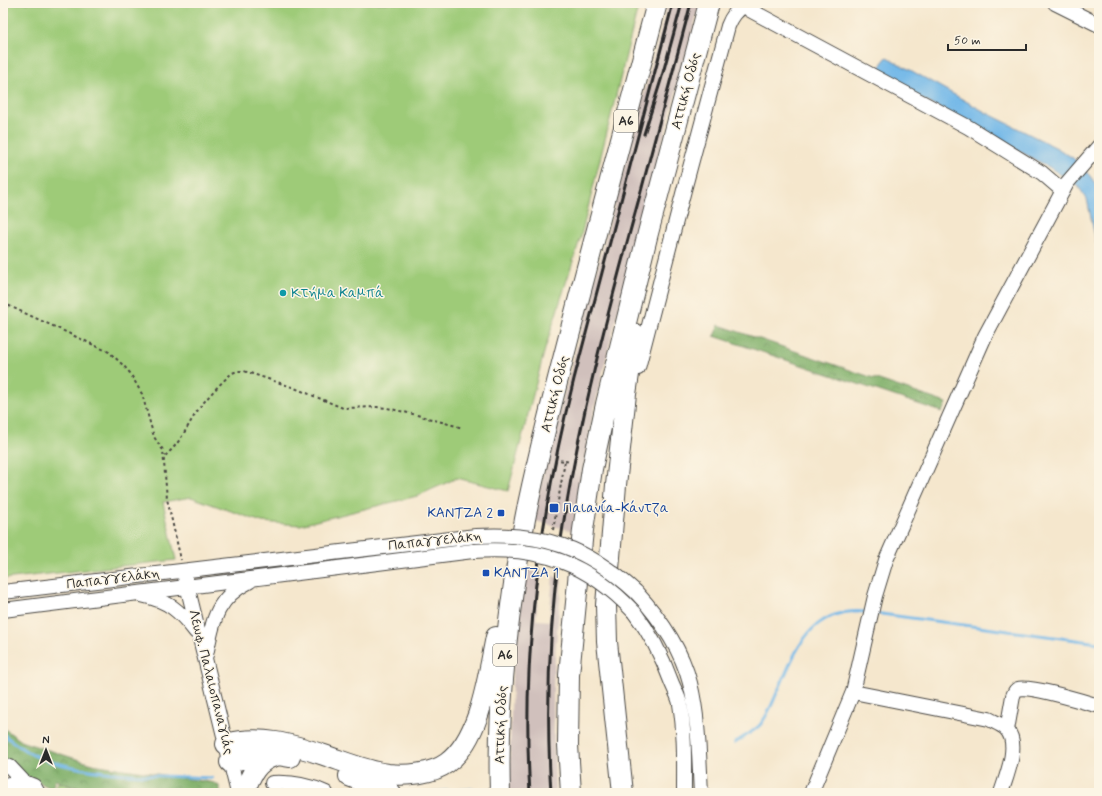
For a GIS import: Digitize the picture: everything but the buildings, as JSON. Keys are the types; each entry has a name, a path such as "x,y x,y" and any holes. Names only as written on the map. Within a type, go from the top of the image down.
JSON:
{"highway":[{"name":"Αττική Οδός","path":"500,793 499,722 513,592 526,517 550,408 657,3"},
{"name":"Αττική Οδός","path":"571,793 568,745 569,675 574,608 592,469 606,404 648,232 709,3"},
{"path":"623,793 607,642 606,605 614,500 626,394 632,354 643,300 648,232"},
{"path":"228,753 236,742 256,740 282,742 360,767 389,774 422,772 435,769 447,763 458,752 470,735 479,712 502,605 526,517"},
{"path":"228,753 280,755 295,758 355,778 391,793"},
{"path":"244,793 252,774 258,765 270,757 280,755"}],"street":[{"path":"1055,3 1099,25"},
{"path":"635,400 641,355 726,32 731,17 745,4 750,10 968,127 1065,187"},
{"path":"811,793 853,692 875,596 886,560 985,336 1065,187 1093,158"},
{"name":"Παπαγγελάκη","path":"3,592 476,536 511,535 551,541 584,554 613,572 636,592 660,620 672,640 683,662 690,683 697,730 701,793"},
{"name":"Παπαγγελάκη","path":"3,610 473,551 513,550 531,553 564,562 605,585 620,597 646,627 665,662 680,703 683,736 684,793"},
{"name":"Λεωφ. Παλαιοπαναγιάς","path":"184,571 238,793"},
{"path":"205,659 211,628 221,604 229,594 240,586 261,577"},
{"path":"133,593 167,603 187,619 199,636"},
{"path":"1007,730 1013,696 1015,691 1019,688 1033,688 1099,706"},
{"path":"853,692 989,719 1007,730 1013,750 1009,769 1001,793"},
{"path":"3,765 10,767 24,782 34,786 38,793"},
{"path":"3,785 24,782"},
{"path":"272,783 287,782 314,787 326,793"}],"path":[{"path":"3,303 109,352 118,359 130,373 142,394 152,431 165,456 164,471 167,499 184,571"},
{"path":"165,456 184,435 196,413 204,403 232,373 238,371 244,371 292,387 342,408 377,406 418,415 462,428"},
{"path":"559,460 570,462"},
{"path":"551,541 565,461"}],"shaded area":[{"path":"668,3 700,3 633,252 603,371 593,415 572,531 532,520"},
{"path":"525,569 540,573 536,620 549,621 553,576 562,579 553,688 555,793 509,793 512,675"}],"green space":[{"name":"Kτήμα Καμπά","path":"3,3 639,3 581,236 545,349 508,491 457,478 417,496 300,525 262,522 191,497 163,502 176,560 3,579"},
{"path":"719,325 946,403 942,412 714,336"},
{"path":"3,728 23,742 92,764 215,783 219,786 221,793 91,793 55,780 52,789 3,764"},
{"path":"58,782 72,787 70,793 54,793"}],"water":[{"path":"887,57 987,113 1057,148 1073,158 1090,176 1099,189 1099,256 1087,199 1078,186 1049,167 877,75 882,63"}],"waterway":[{"path":"735,743 763,722 798,648 807,635 818,624 831,616 847,612 867,612"},
{"path":"874,613 1099,643"},
{"path":"3,734 33,755 75,767 121,774 212,778"},
{"path":"424,793 474,789"}],"railway":[{"path":"530,793 528,688 531,636 543,532 552,481 574,379 673,3"},
{"path":"644,134 661,80 682,3"},
{"path":"551,793 549,732 551,638 556,577 567,502 594,369 691,3"}],"place":[{"name":"Kτήμα Καμπά","path":"283,293"},
{"name":"Παιανία-Κάντζα","path":"554,508"},
{"name":"ΚΑΝΤΖΑ 2","path":"501,513"},
{"name":"ΚΑΝΤΖΑ 1","path":"486,573"}]}
